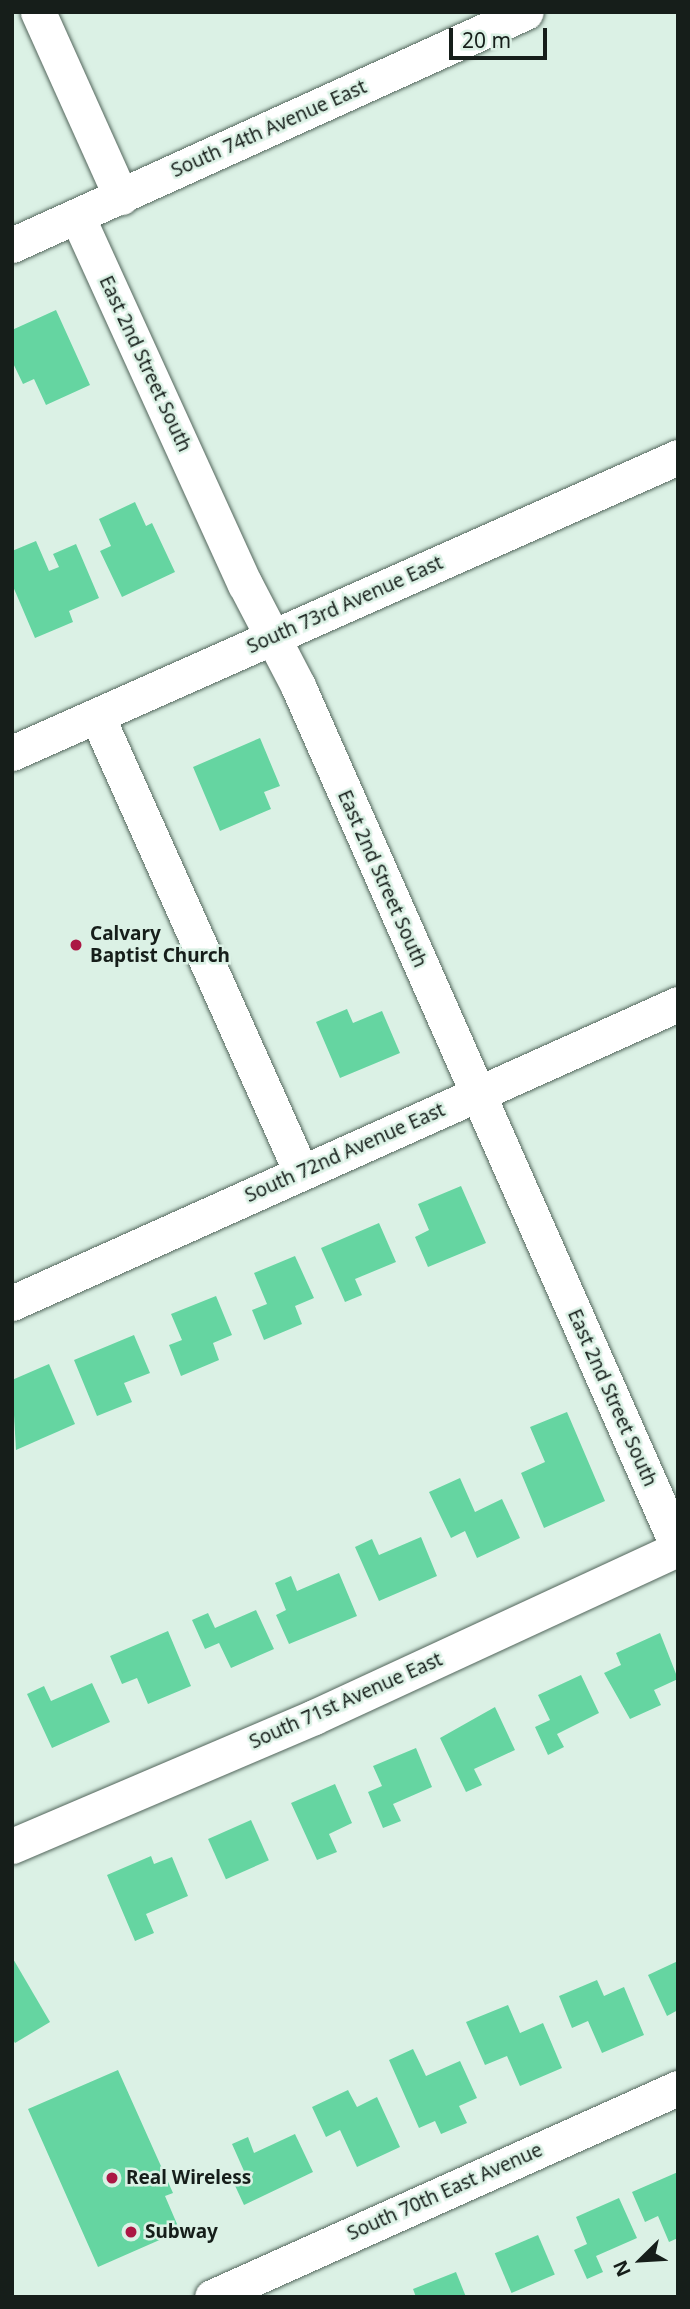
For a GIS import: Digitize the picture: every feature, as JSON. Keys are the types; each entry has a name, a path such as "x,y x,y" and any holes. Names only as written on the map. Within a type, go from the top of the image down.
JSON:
{"street":[{"path":"38,12 121,197"},
{"name":"South 74th Avenue East","path":"12,245 526,12"},
{"name":"East 2nd Street South","path":"78,216 273,637 678,1548"},
{"name":"South 73rd Avenue East","path":"12,753 678,457"},
{"path":"97,716 301,1172"},
{"name":"South 72nd Avenue East","path":"12,1303 678,1004"},
{"name":"South 71st Avenue East","path":"12,1846 314,1717 678,1548"},
{"name":"South 70th East Avenue","path":"212,2297 678,2088"}],"building":[{"path":"56,310 90,385 46,405 34,379 23,384 12,361 12,330"},
{"path":"135,502 146,526 152,523 175,572 122,597 100,551 111,546 99,519"},
{"path":"36,541 49,571 59,567 53,554 76,544 99,598 69,611 73,622 35,638 12,584 12,551"},
{"path":"260,738 280,786 264,792 271,809 220,831 193,767"},
{"path":"347,1009 353,1023 382,1011 400,1053 340,1078 316,1022"},
{"path":"461,1186 486,1243 428,1267 415,1237 429,1230 418,1204"},
{"path":"379,1223 396,1262 355,1279 362,1295 345,1302 321,1248"},
{"path":"295,1256 314,1298 295,1306 302,1324 264,1340 252,1310 267,1304 254,1273"},
{"path":"216,1296 232,1335 213,1343 219,1360 181,1376 169,1345 182,1340 171,1314"},
{"path":"134,1335 150,1373 124,1383 132,1402 97,1416 74,1360"},
{"path":"49,1364 75,1424 16,1450 12,1380"},
{"path":"567,1412 605,1501 544,1528 521,1473 545,1462 530,1427"},
{"path":"460,1478 475,1512 502,1499 520,1538 477,1558 465,1531 451,1538 429,1492"},
{"path":"421,1537 437,1576 379,1601 355,1547 372,1539 379,1555"},
{"path":"339,1573 357,1616 289,1644 276,1615 286,1610 275,1583 291,1576 297,1591"},
{"path":"256,1610 274,1649 231,1668 219,1643 205,1649 192,1620 208,1613 215,1628"},
{"path":"168,1631 191,1686 148,1704 137,1678 122,1684 110,1656"},
{"path":"660,1633 678,1679 654,1690 661,1705 630,1719 604,1673 621,1665 616,1653"},
{"path":"581,1675 599,1713 557,1734 564,1747 548,1755 535,1727 550,1720 538,1695"},
{"path":"92,1683 110,1722 52,1748 27,1694 44,1686 51,1701"},
{"path":"495,1707 515,1750 474,1769 482,1785 466,1792 440,1738"},
{"path":"416,1748 432,1787 393,1804 401,1821 383,1828 368,1792 382,1786 373,1766"},
{"path":"335,1784 352,1823 329,1834 337,1852 317,1860 291,1803"},
{"path":"251,1820 269,1860 226,1879 208,1839"},
{"path":"151,1856 154,1864 172,1857 188,1896 146,1914 154,1933 135,1941 107,1875"},
{"path":"12,1957 50,2022 15,2043 12,2038"},
{"path":"678,1961 678,2010 667,2016 648,1975"},
{"path":"597,1980 604,1996 624,1987 644,2035 602,2053 588,2021 572,2028 559,1996"},
{"path":"508,2005 520,2033 543,2023 562,2068 520,2086 507,2056 485,2065 466,2022"},
{"path":"413,2049 426,2076 460,2061 477,2098 459,2106 467,2123 441,2134 435,2121 419,2128 389,2060"},
{"path":"118,2070 173,2193 165,2196 180,2231 98,2267 28,2109"},
{"path":"348,2090 357,2107 377,2097 400,2147 357,2167 340,2130 326,2137 312,2107"},
{"path":"295,2134 313,2172 244,2205 231,2177 244,2171 232,2144 248,2137 254,2153"},
{"path":"678,2172 678,2238 669,2242 658,2216 645,2222 632,2192"},
{"path":"619,2198 637,2238 596,2256 603,2272 587,2279 574,2250 587,2244 576,2217"},
{"path":"538,2235 555,2275 512,2293 495,2253"},
{"path":"456,2272 466,2297 416,2297 413,2289"}],"place":[{"name":"Calvary Baptist Church","path":"76,945"},
{"name":"Real Wireless","path":"112,2178"},
{"name":"Subway","path":"131,2232"}]}
